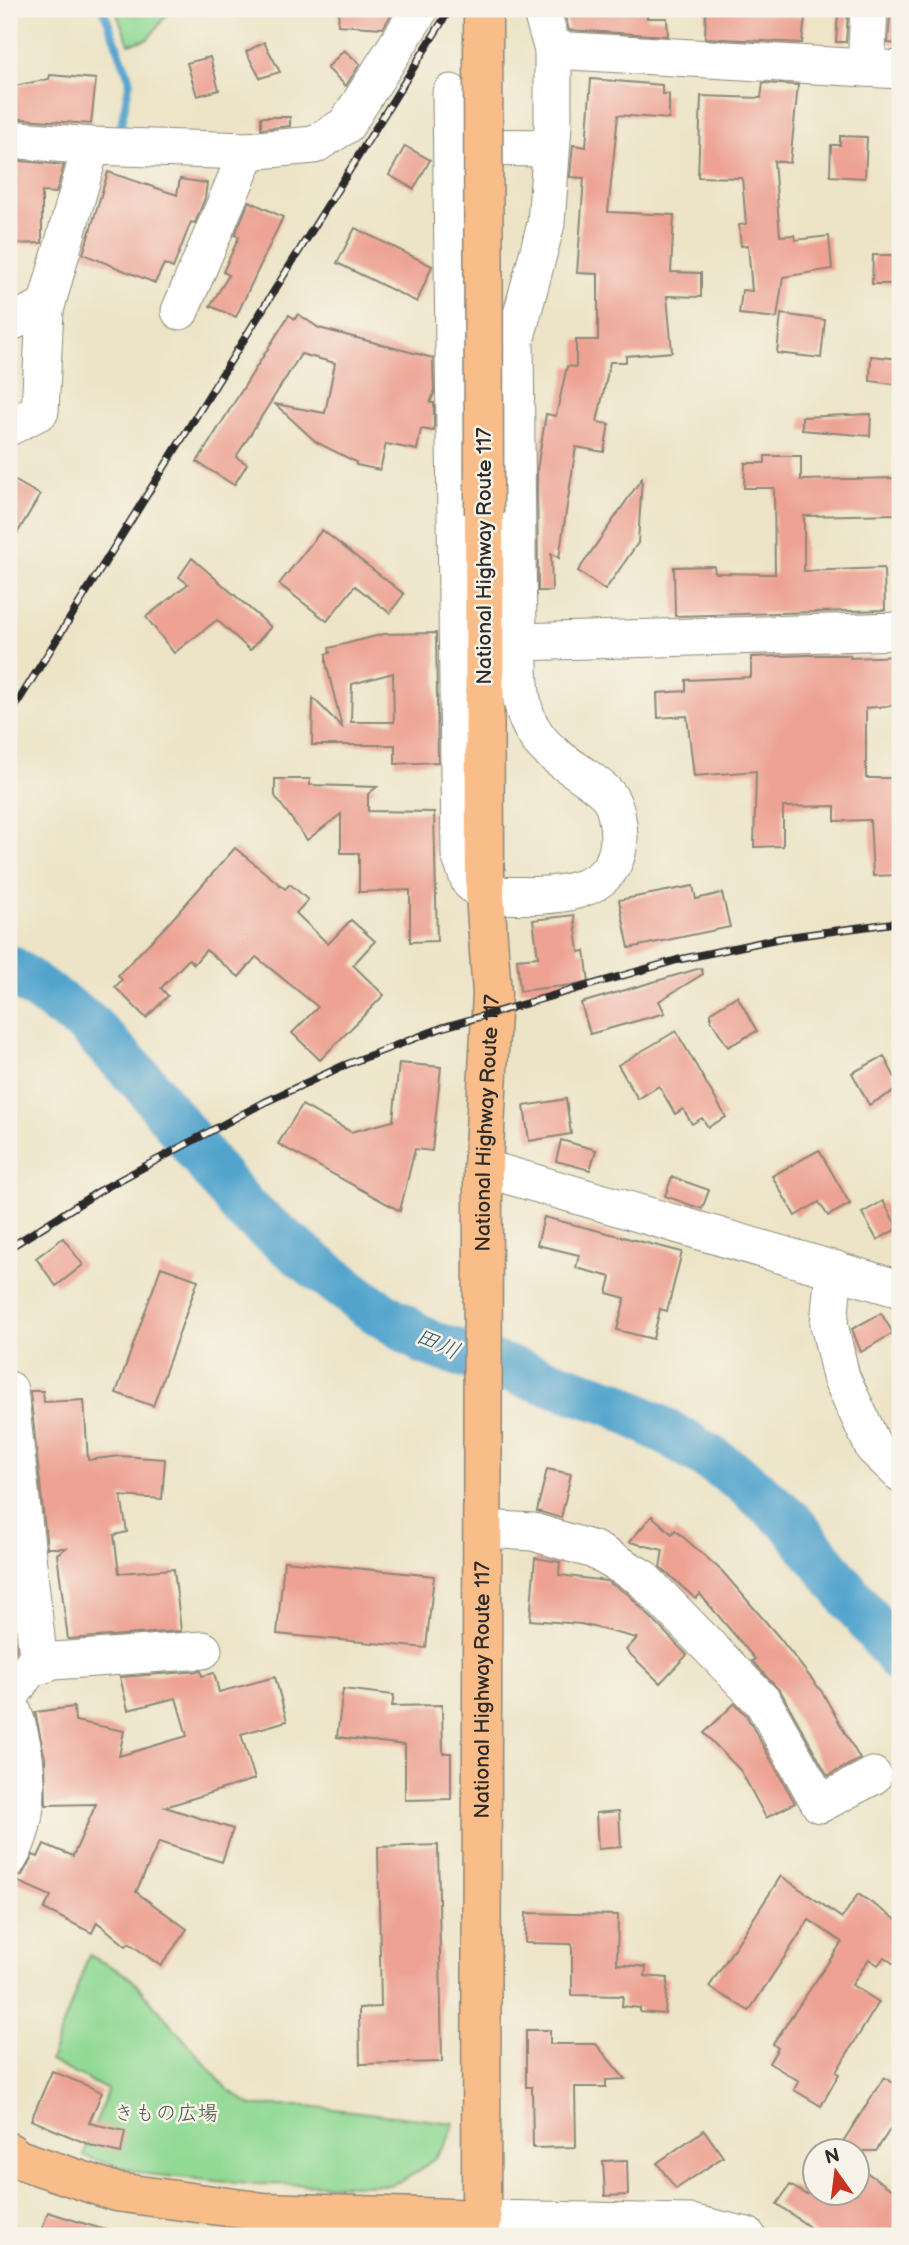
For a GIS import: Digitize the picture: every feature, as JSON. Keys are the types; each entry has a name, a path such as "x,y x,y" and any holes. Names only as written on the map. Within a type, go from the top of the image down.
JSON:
{"main road":[{"name":"National Highway Route 117","path":"481,2227 483,1168 492,994 485,895 483,9"},
{"path":"9,2152 18,2159 116,2192 264,2224 481,2227"}],"street":[{"path":"9,139 91,146 248,151 314,145 346,125 420,9"},
{"path":"451,93 460,855 470,882 485,895 543,895 585,890 604,876 618,851 619,825 608,795 536,735 523,709 518,642 514,341 546,224 551,148 552,50 541,9"},
{"path":"552,50 883,69 869,9"},
{"path":"9,427 40,411 46,306 91,146"},
{"path":"452,147 551,148"},
{"path":"180,311 248,151"},
{"path":"9,324 46,306"},
{"path":"518,642 900,631"},
{"path":"483,1168 900,1289"},
{"path":"834,1269 829,1324 841,1377 874,1448 900,1473"},
{"path":"9,1390 38,1656 9,1700 20,1728 24,1779 23,1826 9,1858"},
{"path":"484,1529 533,1532 594,1550 641,1577 763,1702 820,1804 873,1776"},
{"path":"31,1668 54,1661 203,1650"},
{"path":"481,2227 691,2223 747,2236"}],"green space":[{"path":"115,9 171,9 148,39 129,44"},
{"name":"きもの広場","path":"89,1955 129,1976 227,2089 252,2106 308,2106 454,2123 445,2144 420,2170 389,2185 249,2184 146,2174 83,2156 108,2090 50,2061"}],"building":[{"path":"339,9 395,9 383,28 338,25"},
{"path":"563,9 647,9 647,18 667,18 668,36 569,30"},
{"path":"706,9 746,9 746,12 805,17 802,43 705,38"},
{"path":"838,12 848,13 846,42 836,42"},
{"path":"890,17 900,18 900,44 888,43"},
{"path":"264,42 280,72 260,78 246,52"},
{"path":"344,50 360,64 346,86 327,68"},
{"path":"210,57 219,90 197,96 187,63"},
{"path":"50,75 96,79 91,124 9,118 9,87 49,79"},
{"path":"591,79 662,85 662,94 669,94 669,119 618,115 608,212 674,215 671,272 701,273 701,297 667,296 672,352 626,356 626,362 610,362 597,422 609,424 604,452 576,447 559,558 551,553 552,591 538,591 537,469 546,414 556,416 567,366 576,367 576,340 598,340 598,274 577,273 584,178 570,177 573,145 586,147"},
{"path":"763,83 798,85 790,163 774,161 780,236 794,235 795,240 829,236 832,269 783,277 777,318 739,314 742,290 752,291 748,245 741,246 739,225 746,224 742,178 698,177 701,96 761,98"},
{"path":"261,117 290,117 290,126 261,129"},
{"path":"840,136 867,137 865,178 830,176 831,145 840,145"},
{"path":"405,146 430,160 414,189 389,175"},
{"path":"11,160 64,165 56,193 42,192 42,243 11,244"},
{"path":"108,172 177,195 180,179 207,183 205,198 195,223 191,222 173,268 164,264 155,283 83,254"},
{"path":"249,201 283,217 236,317 210,306 229,275 223,272 239,237 235,235"},
{"path":"355,228 432,266 417,302 337,263"},
{"path":"873,255 900,255 900,284 872,284"},
{"path":"298,314 319,328 433,358 434,393 430,403 434,403 434,431 421,429 417,450 386,444 380,470 356,465 356,462 316,442 275,404 325,413 335,363 301,354 236,457 247,464 234,485 197,462 289,315 295,319"},
{"path":"781,314 825,320 821,358 777,353"},
{"path":"871,356 900,359 900,385 870,381"},
{"path":"871,414 870,436 802,430 802,417"},
{"path":"765,456 801,456 801,480 900,478 900,514 804,516 804,571 884,568 885,610 675,616 674,567 714,566 715,573 775,574 774,488 744,488 745,463 765,463"},
{"path":"9,477 40,495 9,547"},
{"path":"642,478 638,543 605,590 578,571"},
{"path":"322,530 404,594 390,613 355,586 327,621 279,584"},
{"path":"192,558 271,627 250,650 217,620 174,653 146,617 188,584 179,577"},
{"path":"436,633 438,762 395,764 395,745 312,745 313,698 342,727 326,663 329,648 384,634","holes":["393,673 394,722 351,722 352,684"]},
{"path":"850,655 850,658 900,656 900,705 866,708 866,778 900,778 900,875 873,876 870,820 835,821 835,806 783,807 783,846 754,847 756,771 694,776 687,716 658,718 657,693 686,691 686,680 751,677 751,657"},
{"path":"275,779 310,779 310,785 377,787 368,794 368,811 434,812 437,941 410,942 410,890 359,892 359,853 341,853 341,814 307,840 275,796"},
{"path":"235,848 285,889 290,884 308,900 296,913 328,944 351,920 375,941 353,965 384,995 320,1060 292,1033 318,1007 256,957 239,977 206,950 194,964 189,959 161,988 168,996 146,1018 115,987 122,980 118,975 168,924"},
{"path":"693,886 696,899 722,893 730,927 629,948 619,900"},
{"path":"574,915 579,952 585,951 589,983 520,991 517,959 538,957 533,920"},
{"path":"701,968 703,974 659,1001 665,1013 590,1034 581,1003"},
{"path":"737,996 757,1031 728,1047 711,1020 711,1012"},
{"path":"676,1031 726,1117 708,1127 702,1118 692,1124 683,1109 675,1114 659,1086 638,1099 618,1065"},
{"path":"884,1056 900,1088 869,1105 852,1073"},
{"path":"399,1063 441,1067 432,1151 415,1149 400,1211 278,1144 302,1105 351,1132 393,1121"},
{"path":"566,1099 571,1134 529,1141 524,1106"},
{"path":"561,1140 596,1150 590,1170 556,1161"},
{"path":"819,1150 850,1204 828,1216 819,1202 795,1216 772,1176"},
{"path":"672,1177 709,1190 702,1209 665,1196"},
{"path":"883,1201 898,1228 877,1240 862,1213"},
{"path":"544,1217 682,1252 667,1311 660,1309 653,1339 617,1330 625,1298 607,1293 611,1277 576,1268 579,1255 537,1245"},
{"path":"63,1238 83,1265 56,1286 36,1258"},
{"path":"161,1267 198,1280 153,1406 116,1393"},
{"path":"881,1313 893,1333 861,1352 852,1329"},
{"path":"30,1391 43,1391 44,1402 84,1400 88,1460 120,1456 165,1459 162,1499 121,1496 127,1532 114,1535 119,1573 174,1569 181,1631 68,1639 57,1554 66,1548 47,1548"},
{"path":"547,1469 571,1474 561,1518 537,1511"},
{"path":"652,1516 672,1534 675,1530 722,1571 778,1636 822,1692 860,1759 828,1776 781,1692 752,1661 755,1659 700,1594 696,1599 660,1567 663,1550 629,1542"},
{"path":"535,1558 560,1562 559,1575 606,1581 628,1594 687,1655 660,1683 626,1650 637,1638 581,1624 530,1620"},
{"path":"284,1561 434,1576 426,1648 277,1634"},
{"path":"9,1581 16,1650 9,1661"},
{"path":"201,1671 202,1676 214,1673 219,1692 275,1677 287,1721 241,1734 255,1779 165,1807 233,1829 222,1862 159,1842 136,1892 187,1929 161,1966 129,1943 126,1946 97,1922 92,1933 44,1909 51,1896 12,1879 22,1875 33,1855 38,1857 44,1844 73,1856 96,1804 46,1805 45,1758 35,1712 74,1707 75,1721 124,1731 119,1756 187,1736 176,1698 128,1710 120,1677"},
{"path":"343,1689 394,1695 392,1706 442,1705 443,1753 451,1753 451,1799 405,1800 405,1745 337,1737"},
{"path":"735,1703 746,1715 795,1803 766,1818 741,1771 704,1733"},
{"path":"619,1811 621,1847 598,1849 596,1813"},
{"path":"438,1845 442,2062 360,2064 359,2008 381,2007 378,1847"},
{"path":"781,1876 842,1918 858,1894 900,1922 900,1968 884,1957 878,1965 869,1959 852,1985 879,2002 836,2072 839,2074 821,2106 794,2090 799,2081 769,2063 778,2048 773,2044 842,1942 809,1920 749,2011 709,1987"},
{"path":"526,1913 618,1915 617,1964 646,1967 645,1976 668,1978 665,2014 640,2012 640,2008 622,2006 623,1996 572,1995 572,1944 525,1943"},
{"path":"526,2030 550,2030 550,2044 596,2044 625,2079 606,2080 606,2087 575,2087 576,2147 533,2148 532,2087 526,2087"},
{"path":"52,2071 102,2092 89,2123 125,2131 121,2153 95,2147 31,2120"},
{"path":"884,2077 900,2087 900,2114 876,2151 870,2151 870,2136 847,2136"},
{"path":"704,2130 723,2157 676,2189 657,2163"},
{"path":"627,2160 628,2195 605,2196 603,2161"},
{"path":"870,2175 900,2195 900,2236 816,2236 808,2226 777,2204 790,2185 800,2191 800,2206 870,2206"},
{"path":"48,2212 111,2232 110,2236 40,2236"}],"waterway":[{"path":"103,9 130,80 121,125"},
{"name":"田川","path":"9,968 87,1023 145,1084 244,1209 307,1259 366,1304 428,1343 613,1403 686,1443 740,1478 791,1522 900,1660"}],"railway":[{"path":"9,716 450,9"},
{"path":"9,1248 101,1190 265,1102 345,1065 444,1027 677,960 781,938 900,922"}]}
